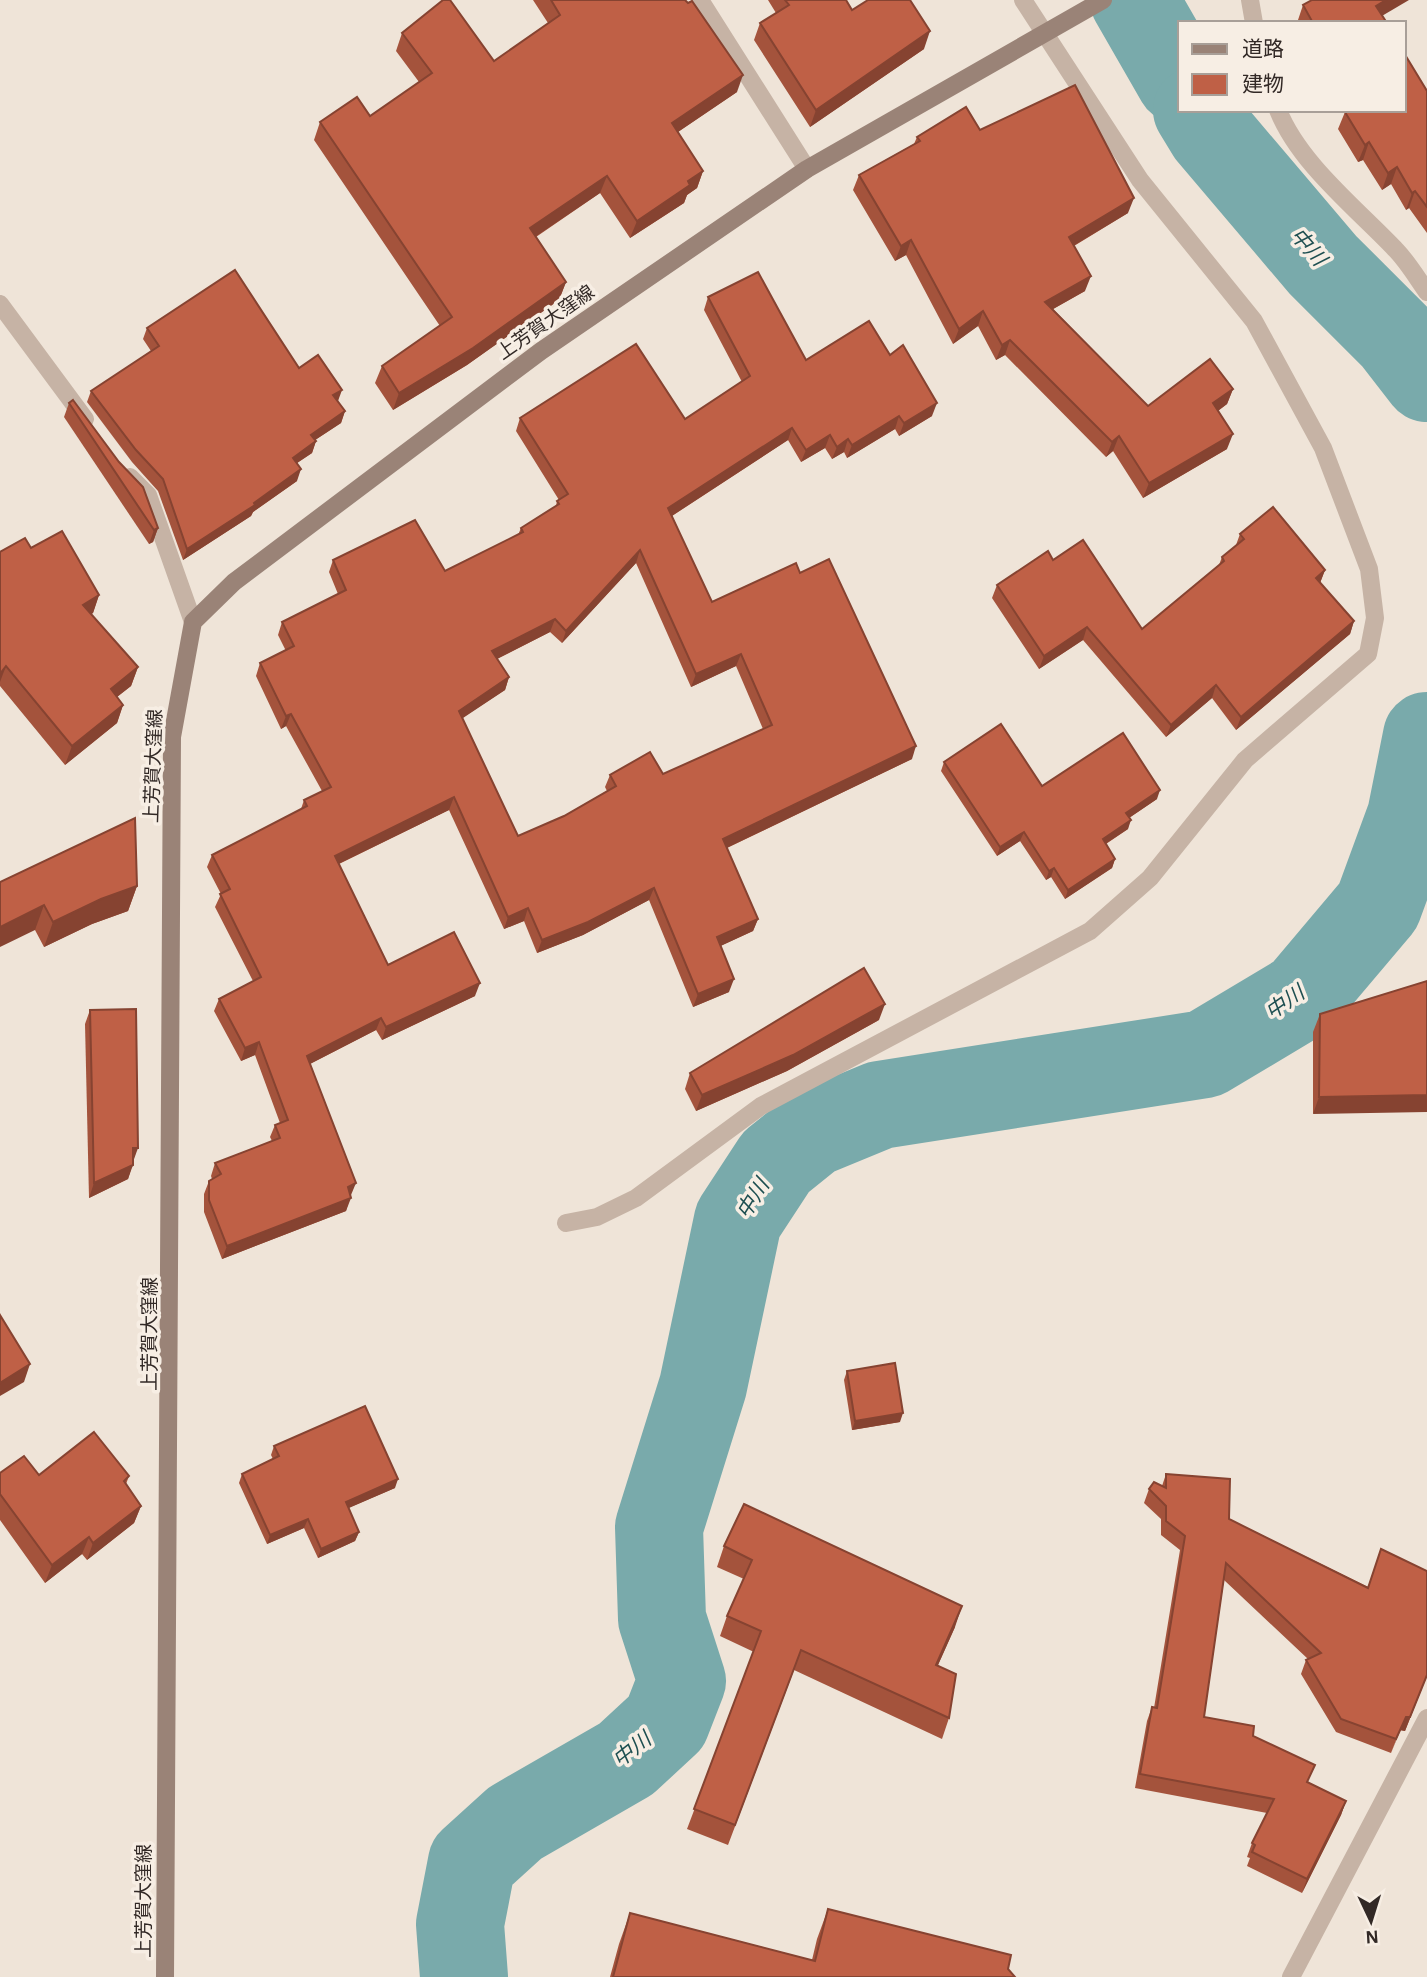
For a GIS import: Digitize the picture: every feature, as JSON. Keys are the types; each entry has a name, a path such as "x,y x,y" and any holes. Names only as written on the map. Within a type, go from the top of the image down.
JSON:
{"main road":[{"name":"上芳賀大窪線","path":"165,1977 172,737 192,622 234,582 541,351 807,169 1103,0"}],"street":[{"path":"700,0 807,169"},
{"path":"566,1223 597,1217 636,1198 761,1106 1090,931 1150,878 1245,760 1368,654 1375,618 1369,569 1323,448 1254,321 1140,180 1023,0"},
{"path":"1250,0 1254,21"},
{"path":"1279,112 1287,133 1356,212 1398,251 1427,292"},
{"path":"0,304 98,436"},
{"path":"114,458 148,495 192,622"},
{"path":"1291,1977 1427,1718"}],"building":[{"path":"443,0 450,0 494,61 560,15 551,0 692,1 743,75 672,123 703,171 688,181 690,185 637,221 607,176 530,228 566,282 473,348 399,393 382,366 452,317 320,122 357,97 370,116 432,73 402,33"},
{"path":"785,0 846,0 852,10 868,0 910,0 930,31 816,110 760,23 789,5"},
{"path":"1312,0 1386,0 1376,6 1386,21 1312,21 1303,5"},
{"path":"1406,56 1427,91 1427,207 1415,191 1412,193 1397,167 1388,173 1369,142 1365,145 1345,112 1406,112"},
{"path":"1075,85 1134,198 1069,237 1091,276 1045,302 1148,406 1210,359 1233,389 1213,403 1233,434 1149,483 1119,436 1112,442 1010,340 1002,345 983,311 959,329 911,240 901,246 859,175 920,141 917,137 966,107 980,130"},
{"path":"235,270 299,368 318,355 342,390 333,395 345,411 311,435 316,441 293,458 301,469 254,503 255,505 187,549 163,479 136,450 91,391 159,346 147,328"},
{"path":"758,272 806,360 869,321 890,355 903,345 937,403 904,423 899,416 852,445 848,439 837,447 830,435 806,450 792,428 668,508 712,602 796,563 800,573 829,559 916,746 723,839 758,919 717,937 734,979 698,994 654,888 588,922 542,940 528,908 508,917 454,797 335,856 388,965 454,932 480,983 386,1027 381,1018 307,1056 356,1183 348,1187 351,1198 227,1246 209,1200 209,1181 221,1174 215,1163 280,1138 275,1125 288,1120 259,1042 245,1048 219,999 261,977 220,894 230,889 212,855 307,806 304,800 331,787 291,714 286,716 260,663 294,646 282,622 346,590 333,560 415,520 445,571 523,532 521,528 559,504 557,501 568,494 520,418 636,344 685,419 750,376 708,297","holes":["640,550 696,674 741,654 772,725 663,774 650,752 610,775 616,786 564,816 518,836 459,711 509,677 492,651 555,619 566,631"]},
{"path":"73,400 119,462 143,487 158,528 154,530 69,403"},
{"path":"1273,507 1325,570 1316,578 1354,621 1241,717 1216,685 1171,725 1087,627 1044,656 997,585 1048,551 1053,560 1083,540 1142,629 1224,561 1222,557 1244,539 1240,534"},
{"path":"62,531 99,595 83,605 138,667 111,689 123,705 72,746 6,666 0,674 0,552 25,538 31,548"},
{"path":"1001,724 1042,786 1123,733 1160,790 1126,813 1131,820 1103,839 1115,859 1068,890 1054,868 1049,871 1024,832 1000,847 944,762"},
{"path":"135,818 137,886 101,899 53,922 44,905 0,927 0,882"},
{"path":"864,968 885,1004 793,1055 702,1095 690,1073"},
{"path":"1427,981 1427,1095 1319,1097 1320,1014"},
{"path":"136,1009 138,1148 133,1148 133,1165 94,1183 90,1010"},
{"path":"0,1315 30,1364 0,1383"},
{"path":"895,1363 903,1413 855,1421 847,1371"},
{"path":"365,1406 398,1479 346,1502 359,1532 321,1549 308,1519 270,1535 242,1474 279,1456 274,1446"},
{"path":"94,1432 129,1476 124,1481 141,1506 93,1543 89,1537 52,1565 0,1494 0,1473 24,1456 39,1475"},
{"path":"1166,1474 1230,1479 1229,1519 1368,1588 1381,1549 1427,1571 1427,1675 1410,1717 1406,1717 1396,1739 1341,1719 1306,1660 1321,1653 1226,1563 1204,1717 1254,1726 1253,1736 1315,1765 1307,1782 1346,1801 1307,1879 1252,1852 1255,1845 1252,1843 1274,1799 1140,1774 1152,1707 1157,1708 1185,1536 1166,1521 1166,1506 1149,1489 1154,1482 1166,1488"},
{"path":"744,1504 962,1606 936,1665 956,1674 949,1718 801,1650 735,1825 694,1809 761,1631 727,1616 752,1560 724,1546"},
{"path":"828,1909 1011,1955 1008,1969 1015,1977 613,1977 630,1913 815,1961"}],"waterway":[{"name":"中川","path":"1134,0 1178,77"},
{"name":"中川","path":"1198,112 1211,133 1323,265 1396,338 1427,378"},
{"name":"中川","path":"464,1977 460,1924 472,1862 515,1823 626,1759 666,1722 682,1681 662,1619 659,1527 703,1386 738,1220 776,1162 812,1133 880,1105 1205,1054 1302,996 1378,906 1411,816 1427,736"}]}
